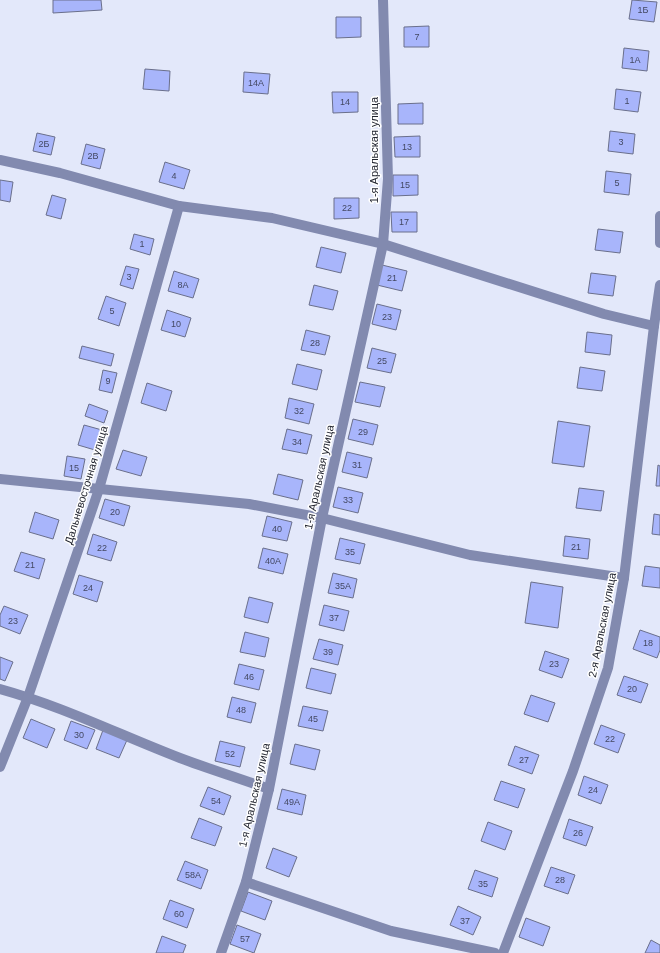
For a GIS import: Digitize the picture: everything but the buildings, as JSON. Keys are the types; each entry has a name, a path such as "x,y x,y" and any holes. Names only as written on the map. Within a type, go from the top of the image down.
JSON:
{"street":[{"name":"1-я Аральская улица","path":"221,953 246,882 269,789 322,518 383,244 388,179 383,0"},
{"path":"0,160 60,172 179,206 272,218 383,244 604,314 654,326"},
{"name":"Дальневосточная улица","path":"0,767 28,697 99,489 179,206"},
{"path":"660,216 660,243"},
{"name":"2-я Аральская улица","path":"503,953 572,771 608,668 624,578 660,285"},
{"path":"0,479 250,504 322,518 470,555 624,578"},
{"path":"0,689 28,697 102,725 180,758 269,789"},
{"path":"246,882 391,931 495,953"}]}
